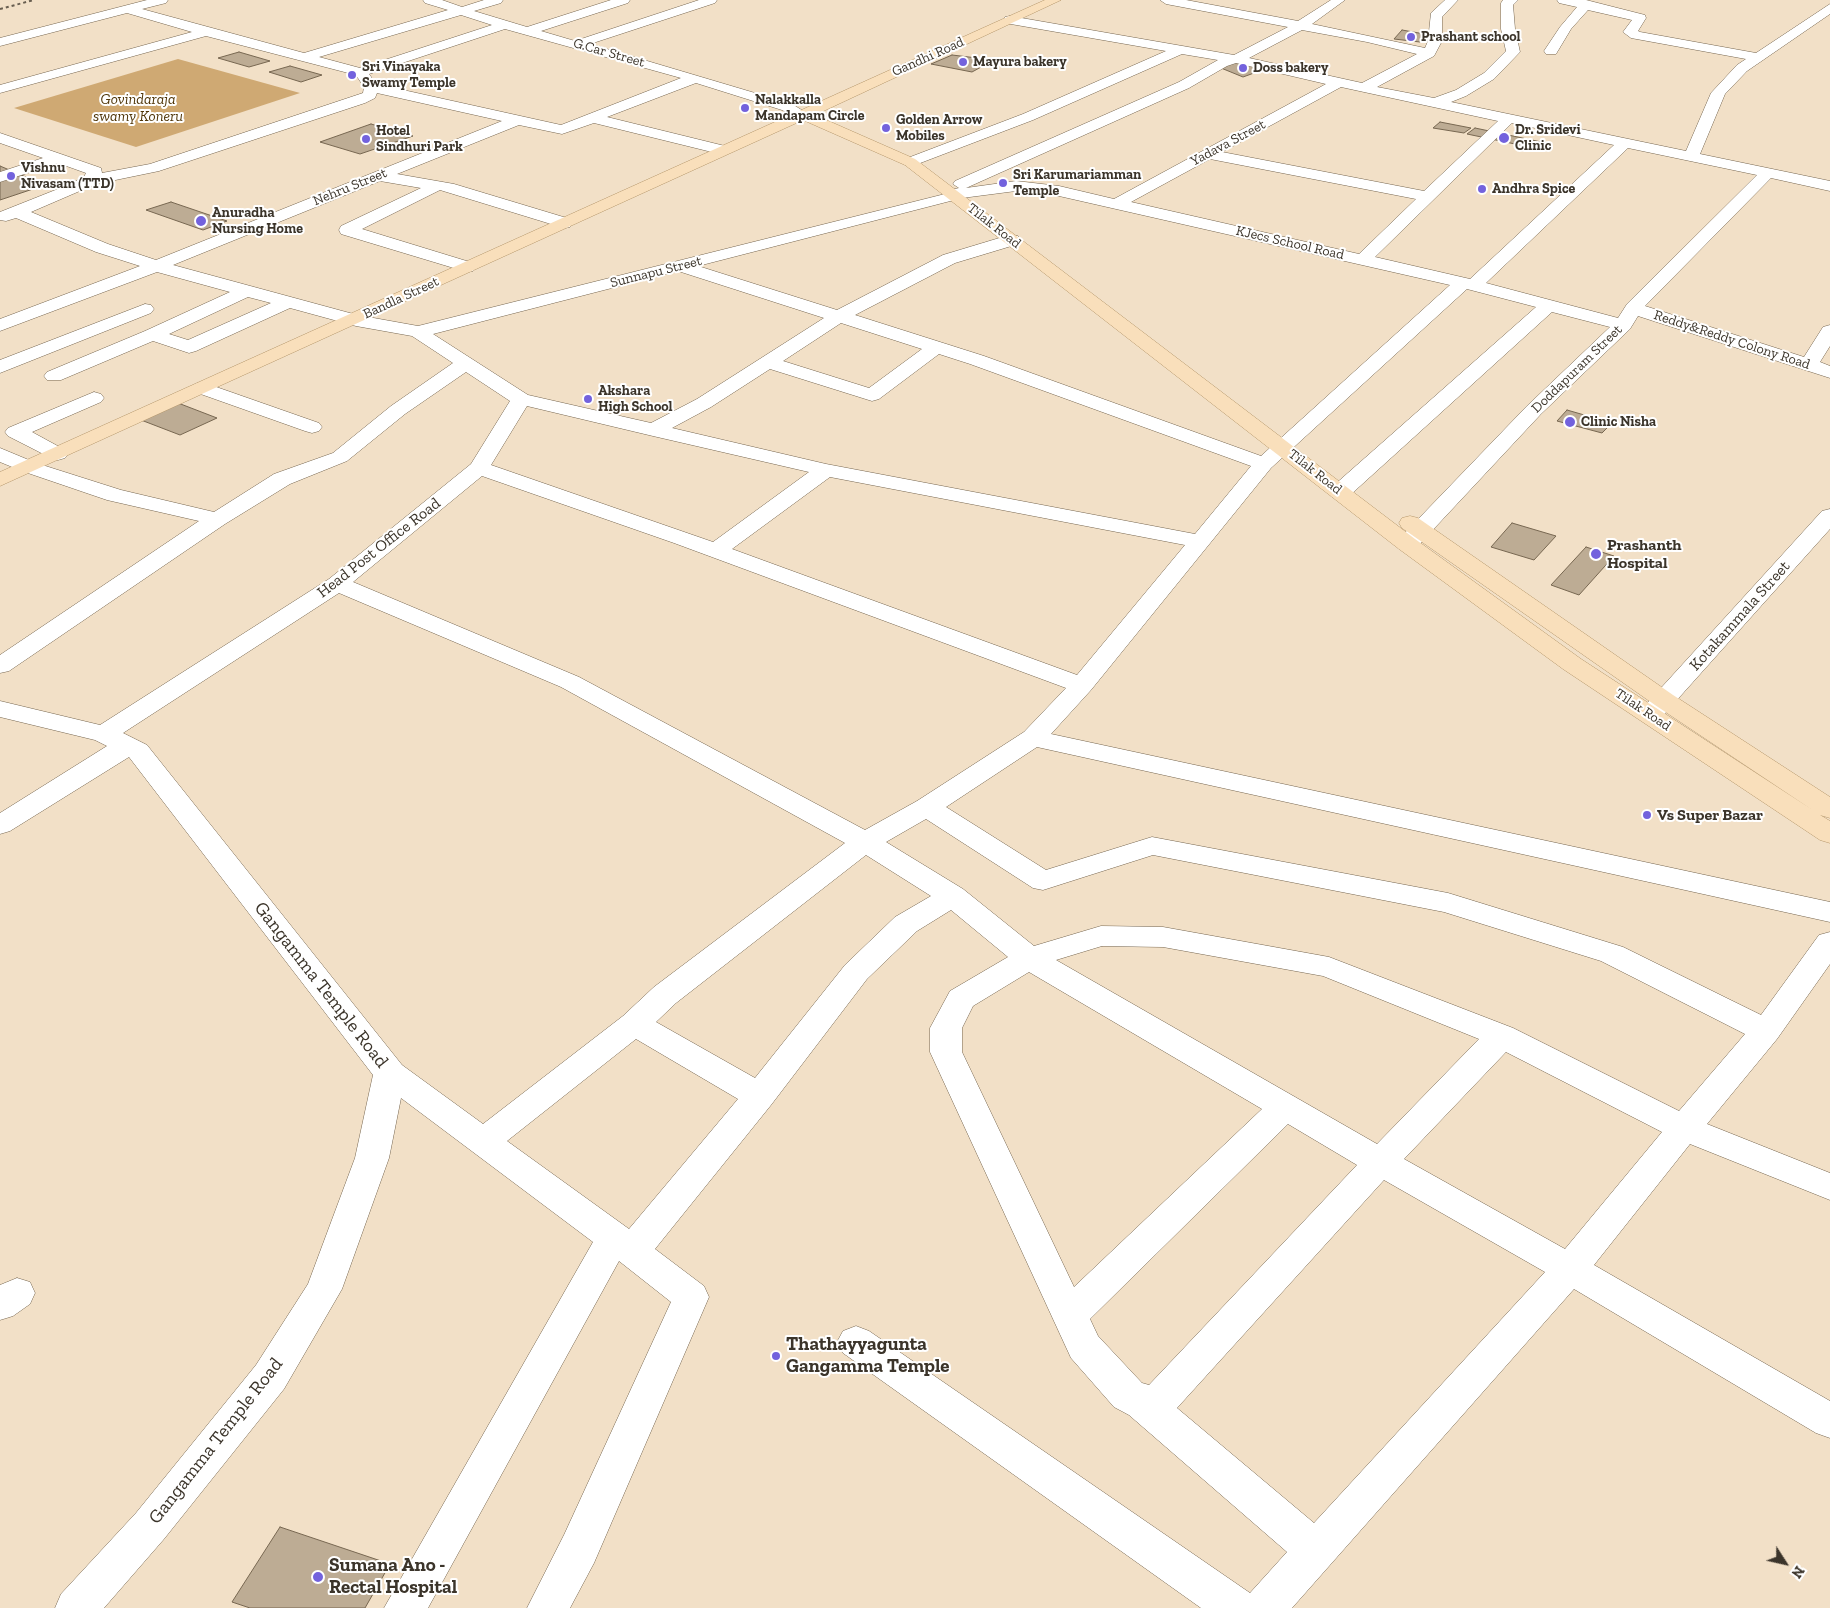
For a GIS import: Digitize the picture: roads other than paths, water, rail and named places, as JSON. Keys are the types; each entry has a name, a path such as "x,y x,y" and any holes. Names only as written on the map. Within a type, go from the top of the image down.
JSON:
{"main road":[{"name":"Gandhi Road","path":"800,110 1055,0"},
{"name":"Bandla Street","path":"0,480 356,320 467,267 724,150 800,110"},
{"name":"Tilak Road","path":"800,110 914,160 959,191 1413,537 1572,664 1657,707 1830,809"},
{"name":"Tilak Road","path":"959,191 1012,240 1287,441"},
{"name":"Tilak Road","path":"1657,707 1830,834"}],"street":[{"path":"0,42 162,0"},
{"name":"G.Car Street","path":"430,0 528,31 800,110"},
{"path":"302,58 497,0"},
{"path":"528,31 624,0"},
{"path":"578,44 711,0"},
{"path":"1166,0 1367,38 1429,53"},
{"path":"959,191 1184,85 1222,63 1236,59 1301,25 1339,0"},
{"path":"1364,88 1429,53 1435,41 1436,16 1452,0"},
{"path":"1434,102 1460,93 1488,76 1513,52 1508,29 1507,3 1512,0"},
{"path":"1563,0 1640,18 1630,32 1636,35 1757,57"},
{"path":"1551,51 1566,27 1586,4"},
{"path":"128,9 302,58 361,72 505,24"},
{"path":"1691,157 1718,93 1742,68 1829,9"},
{"path":"1010,20 1236,59 1364,88 1830,186"},
{"path":"0,89 206,32"},
{"path":"914,160 1028,117 1181,49"},
{"path":"8,215 91,180 153,168 360,100 370,95 371,87 361,72"},
{"path":"371,87 562,130 695,78"},
{"name":"Yadava Street","path":"1116,204 1340,82"},
{"path":"592,118 724,150"},
{"path":"1363,260 1509,118"},
{"name":"Nehru Street","path":"0,325 156,266 517,120"},
{"path":"0,138 95,171 91,180"},
{"path":"483,1142 634,1024 665,995 865,842 927,807 1033,738 1082,684 1198,541 1264,464 1287,441 1469,284 1625,143"},
{"path":"1208,154 1428,197"},
{"path":"0,177 58,158"},
{"name":"Doddapuram Street","path":"1413,537 1534,410 1623,324 1633,308 1768,173"},
{"path":"377,176 436,186 564,223"},
{"path":"436,186 389,211 346,230 467,267"},
{"name":"KJecs School Road","path":"959,191 1016,186 1059,191 1469,284 1623,324"},
{"name":"Sunnapu Street","path":"8,215 156,266 356,320 418,332 679,266 959,191"},
{"path":"653,430 704,403 840,316 949,259 1012,240"},
{"path":"679,266 936,347 1264,464"},
{"path":"54,376 152,335 247,291"},
{"path":"152,335 190,347 288,302"},
{"path":"1346,486 1548,306"},
{"name":"Reddy&Reddy Colony Road","path":"1633,308 1830,372"},
{"path":"0,367 145,309"},
{"path":"1809,365 1830,331"},
{"path":"418,332 522,399 826,470 1198,541"},
{"path":"767,362 872,396 936,347"},
{"path":"0,666 217,519 282,479 340,457 398,410 466,363"},
{"path":"202,388 312,427"},
{"path":"58,454 15,432 94,398"},
{"name":"Head Post Office Road","path":"0,825 115,739 338,584 479,468 522,399"},
{"path":"0,454 29,467 115,495 217,519"},
{"path":"479,468 716,550 1082,684"},
{"path":"716,550 826,470"},
{"name":"Kotakammala Street","path":"1657,707 1830,516"},
{"path":"338,584 570,682 865,842 953,896 1029,958 1830,1421"},
{"name":"Gangamma Temple Road","path":"0,708 115,739 138,751 390,1073 372,1158 324,1289 270,1377 150,1526 76,1608"},
{"path":"1033,738 1830,912"},
{"path":"927,807 1044,880 1152,846 1448,903 1612,954 1766,1031"},
{"path":"405,1608 623,1245 759,1096 856,972 906,924 953,896"},
{"path":"1316,1552 1143,1403 1128,1395 1084,1347 946,1052 946,1028 961,999 1029,958 1101,936 1163,937 1328,967 1502,1036 1684,1128 1830,1187"},
{"path":"1264,1608 1570,1269 1684,1128 1766,1031 1830,942"},
{"path":"634,1024 759,1096"},
{"path":"1143,1403 1160,1400 1380,1162 1502,1036"},
{"path":"390,1073 691,1297 578,1549 548,1608"},
{"path":"1070,1315 1286,1106"},
{"path":"856,1342 1236,1608"}],"water":[{"name":"Govindaraja swamy Koneru","path":"178,59 300,93 136,147 14,108"}],"railway":[{"path":"0,9 34,0"}],"place":[{"name":"Prashant school","path":"1411,37"},
{"name":"Mayura bakery","path":"963,62"},
{"name":"Doss bakery","path":"1243,68"},
{"name":"Sri Vinayaka Swamy Temple","path":"352,75"},
{"name":"Nalakkalla Mandapam Circle","path":"745,108"},
{"name":"Golden Arrow Mobiles","path":"886,128"},
{"name":"Dr. Sridevi Clinic","path":"1504,138"},
{"name":"Hotel Sindhuri Park","path":"366,139"},
{"name":"Vishnu Nivasam (TTD)","path":"11,176"},
{"name":"Sri Karumariamman Temple","path":"1003,183"},
{"name":"Andhra Spice","path":"1482,189"},
{"name":"Anuradha Nursing Home","path":"201,221"},
{"name":"Akshara High School","path":"588,399"},
{"name":"Clinic Nisha","path":"1570,422"},
{"name":"Prashanth Hospital","path":"1596,554"},
{"name":"Vs Super Bazar","path":"1647,815"},
{"name":"Thathayyagunta Gangamma Temple","path":"776,1356"},
{"name":"Sumana Ano - Rectal Hospital","path":"318,1577"}]}
